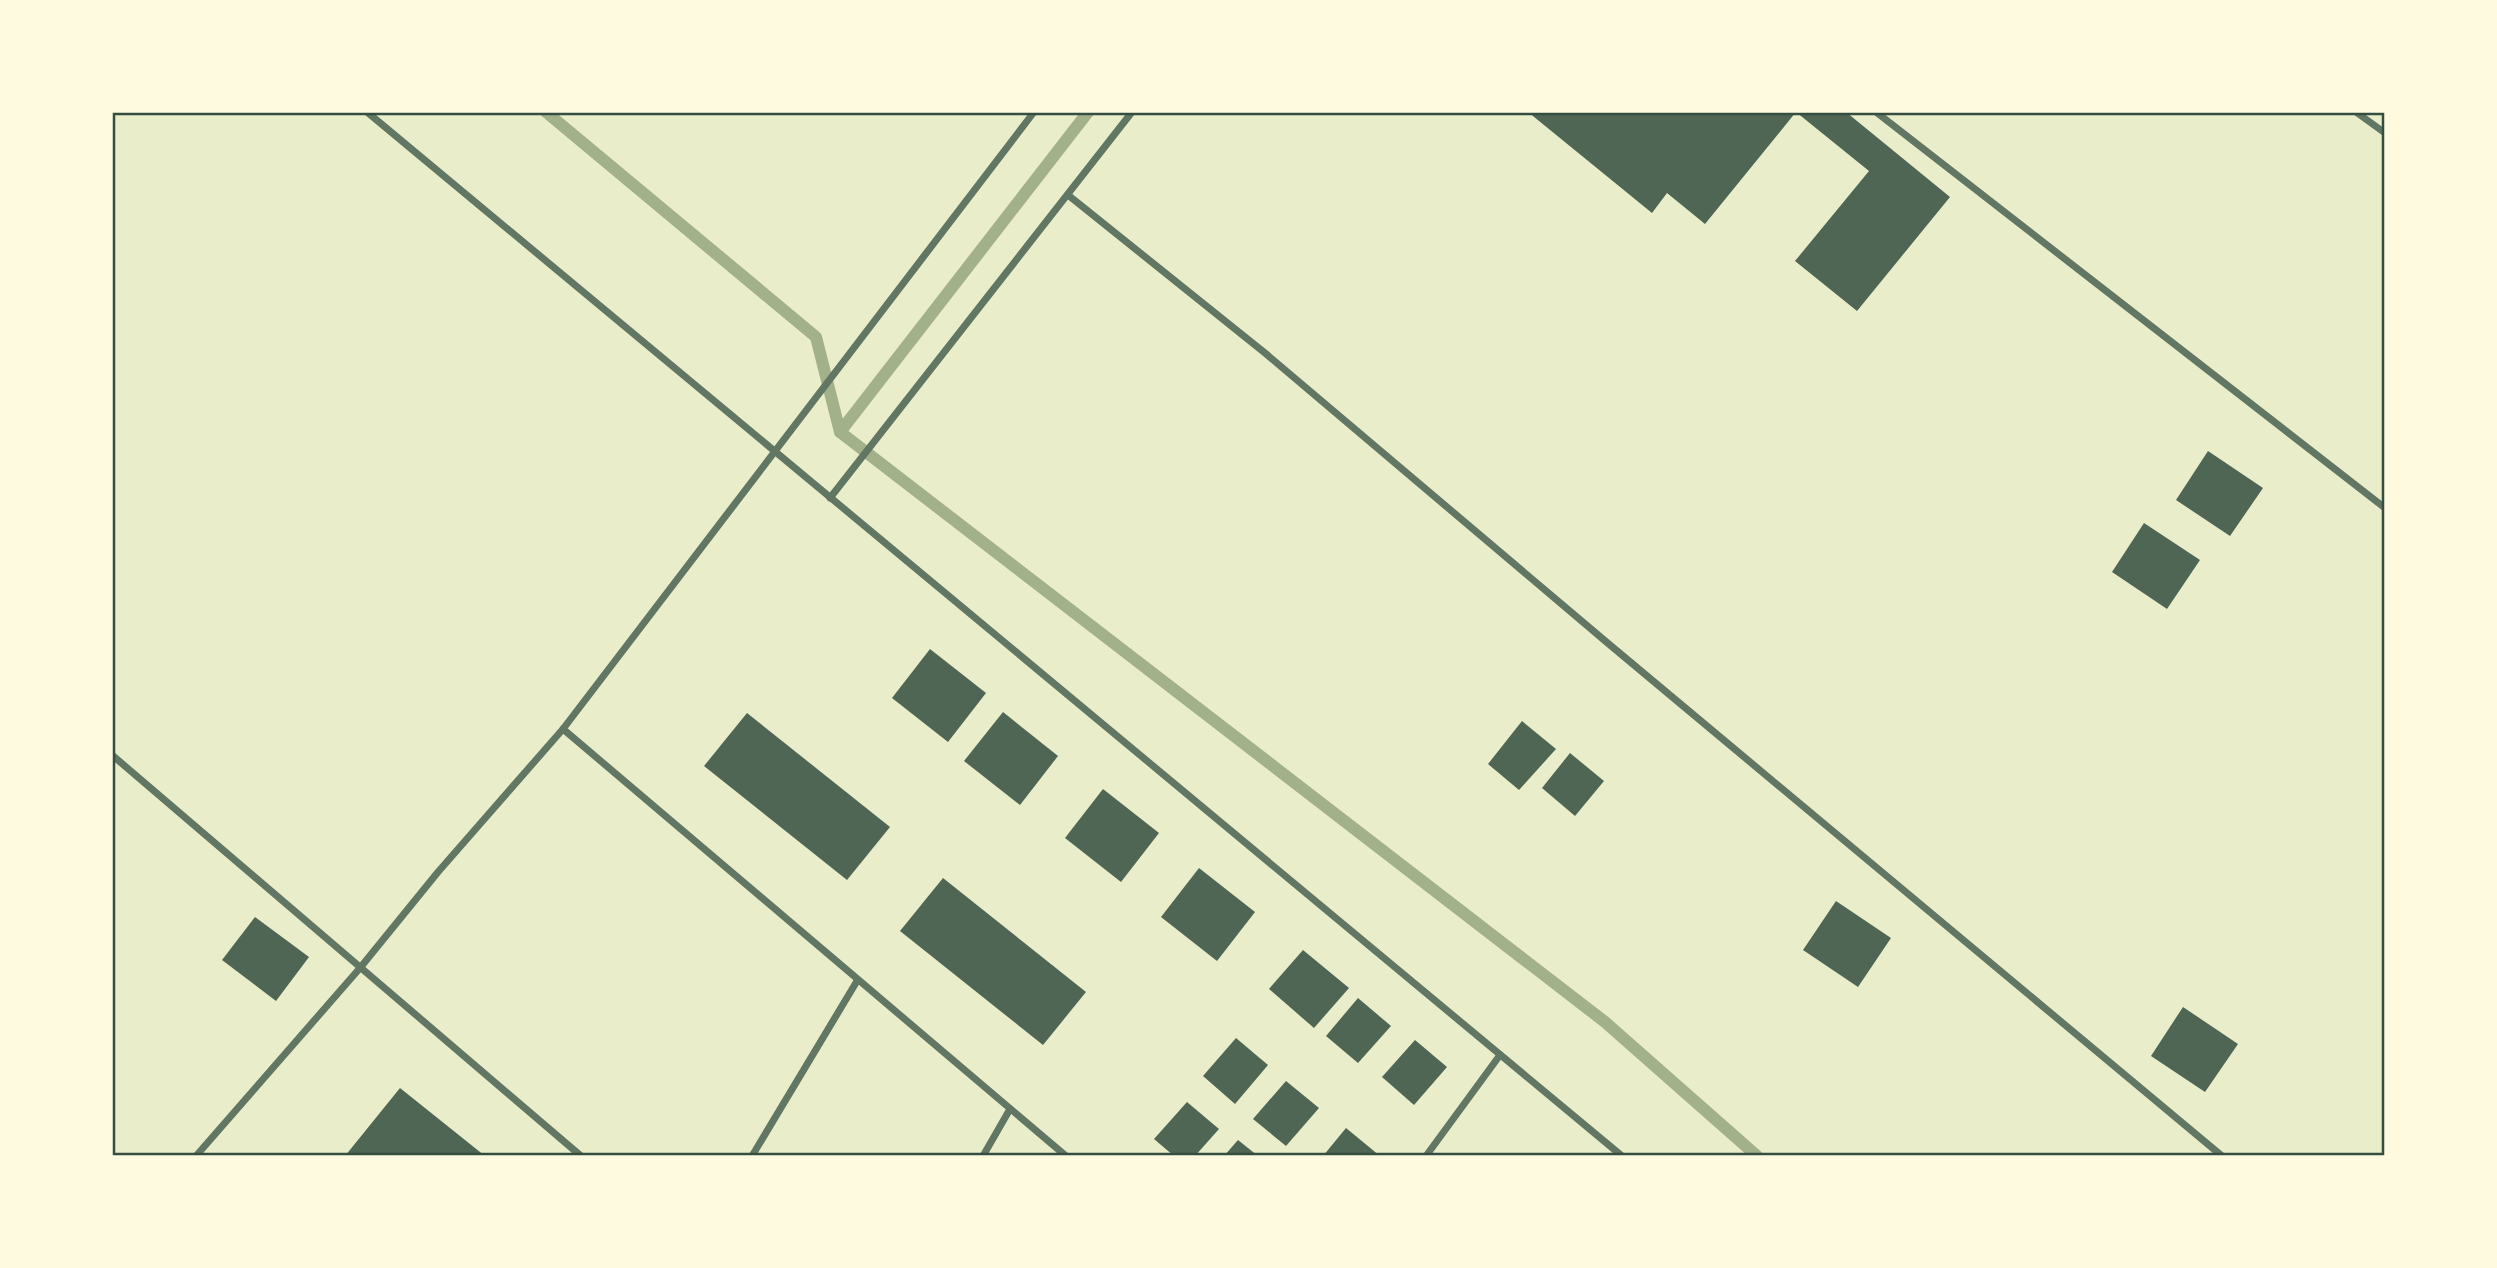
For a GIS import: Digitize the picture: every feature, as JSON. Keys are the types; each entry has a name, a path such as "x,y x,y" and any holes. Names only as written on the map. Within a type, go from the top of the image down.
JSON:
{"street":[{"path":"367,112 1622,1156"},
{"path":"196,1156 563,729 1034,112"},
{"path":"830,498 1132,112"},
{"path":"1876,112 2385,509"},
{"path":"2356,112 2385,133"},
{"path":"1068,195 1265,354 2222,1156"},
{"path":"563,729 1066,1156"},
{"path":"112,755 581,1156"},
{"path":"752,1156 857,981"},
{"path":"1426,1156 1500,1055"},
{"path":"983,1156 1010,1109"}],"building":[{"path":"1528,112 1796,112 1705,224 1667,193 1652,213"},
{"path":"1796,112 1846,112 1950,197 1857,311 1795,261 1869,171"},
{"path":"2208,451 2263,488 2230,536 2176,500"},
{"path":"2144,523 2200,560 2167,609 2112,572"},
{"path":"930,649 986,693 948,742 892,698"},
{"path":"1003,712 1058,756 1020,805 964,761"},
{"path":"747,713 890,827 847,880 704,766"},
{"path":"1522,721 1556,749 1519,790 1488,764"},
{"path":"1570,753 1604,781 1575,816 1542,788"},
{"path":"1103,789 1159,833 1121,882 1065,838"},
{"path":"1199,868 1255,912 1217,961 1161,917"},
{"path":"943,878 1086,992 1043,1045 900,931"},
{"path":"1836,901 1891,938 1858,987 1803,950"},
{"path":"255,917 309,957 276,1001 222,960"},
{"path":"1303,950 1349,988 1314,1028 1269,989"},
{"path":"1358,998 1391,1026 1358,1063 1326,1036"},
{"path":"2183,1007 2238,1044 2205,1092 2151,1056"},
{"path":"1236,1038 1268,1065 1235,1104 1203,1076"},
{"path":"1415,1040 1447,1067 1414,1105 1382,1077"},
{"path":"1286,1081 1319,1108 1286,1146 1253,1119"},
{"path":"400,1088 485,1156 345,1156"},
{"path":"1187,1102 1219,1129 1195,1156 1174,1156 1154,1139"},
{"path":"1346,1128 1380,1156 1323,1156"},
{"path":"1238,1140 1258,1156 1224,1156"}],"waterway":[{"path":"546,112 816,337 840,432 1605,1022 1757,1156"},
{"path":"840,432 1088,112"}]}
